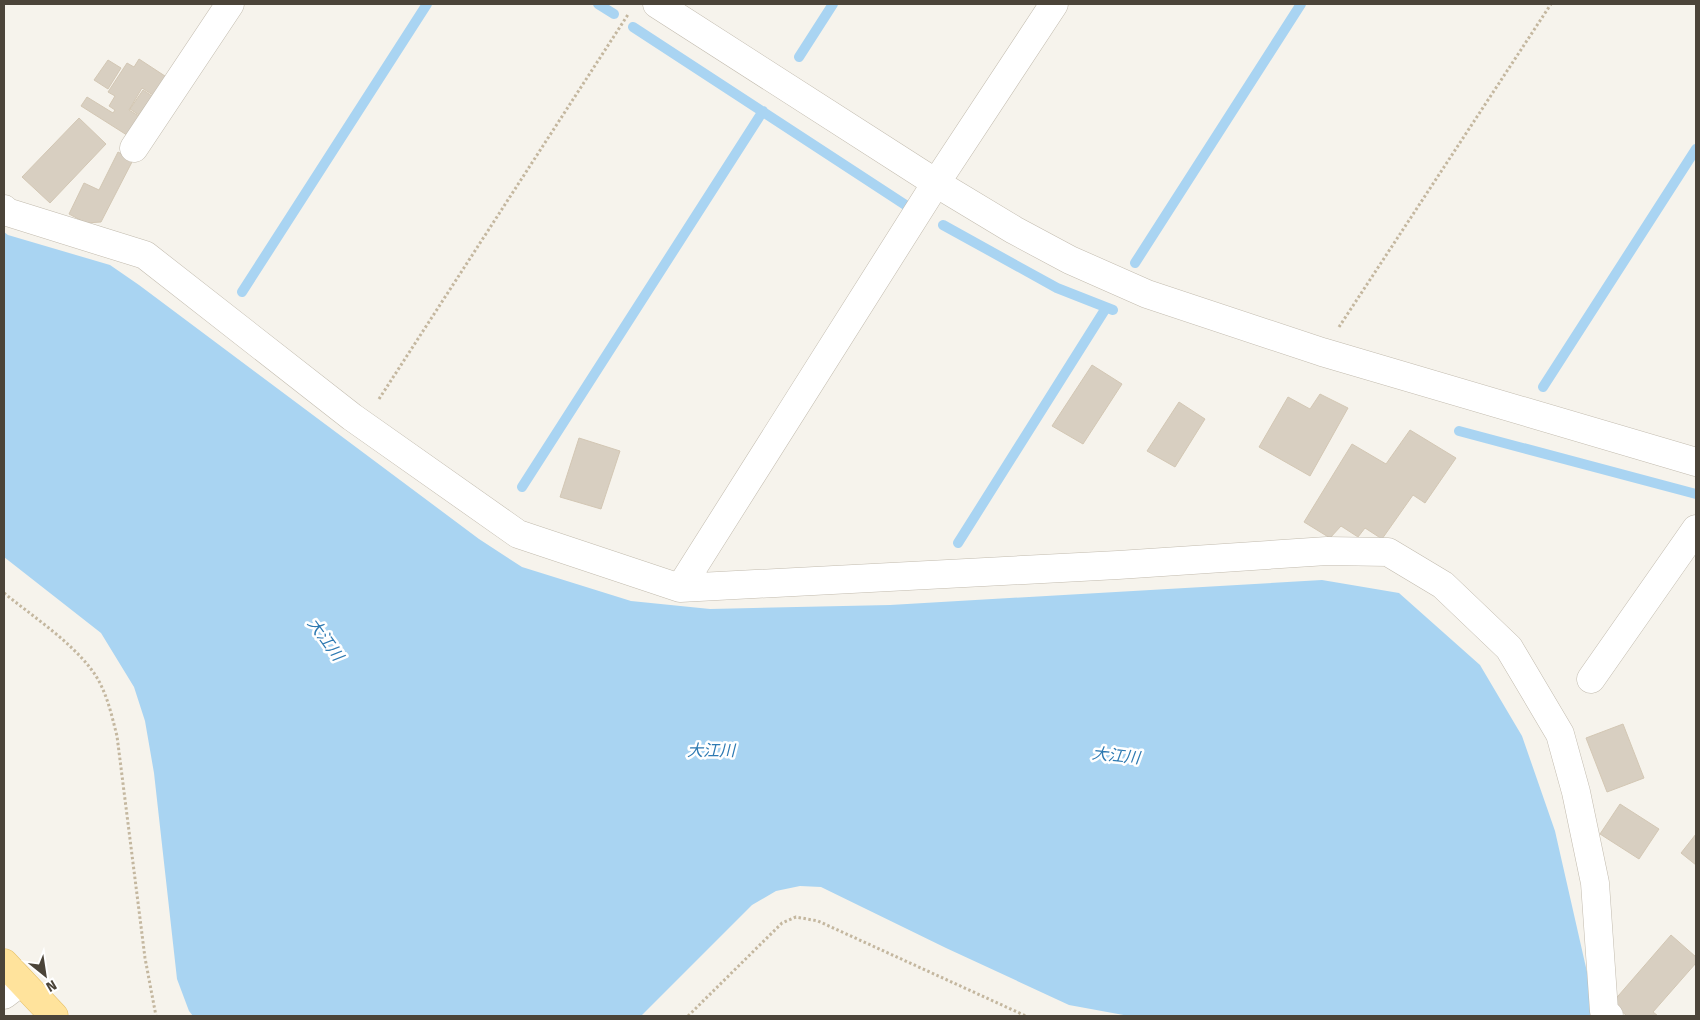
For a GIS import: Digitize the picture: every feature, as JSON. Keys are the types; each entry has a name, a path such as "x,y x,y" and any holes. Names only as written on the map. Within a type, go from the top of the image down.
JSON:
{"main road":[{"path":"10,980 54,1016"}],"street":[{"path":"134,148 230,4"},
{"path":"657,4 936,183 1014,230 1062,256 1138,290 1216,318 1322,352 1696,462"},
{"path":"680,588 936,183 1054,4"},
{"path":"4,209 7,212 145,255 352,417 518,534 680,588 1128,565 1327,551 1388,552 1443,585 1509,648 1560,734 1576,792 1595,883 1604,1011 1609,1016"},
{"path":"1591,679 1696,528"}],"path":[{"path":"1322,352 1551,4"},
{"path":"379,399 630,11"},
{"path":"4,593 68,645 91,669 109,702 117,736 145,958 156,1016"},
{"path":"688,1016 782,922 796,917 818,921 1026,1016"}],"water":[{"name":"大江川","path":"4,232 8,235 110,265 479,539 522,567 631,601 710,609 890,605 1322,580 1399,593 1480,665 1522,736 1555,831 1597,1016 1129,1016 1069,1005 821,887 800,886 776,891 752,905 641,1016 193,1016 189,1011 177,979 154,773 145,721 134,687 101,633 4,557"}],"building":[{"path":"139,59 168,78 156,97 142,88 129,110 142,118 130,137 81,106 87,97 113,113 115,110 109,106 115,96 108,92 127,63 134,67"},
{"path":"108,60 121,68 108,89 94,80"},
{"path":"143,90 152,96 139,115 130,109"},
{"path":"79,118 106,144 50,203 22,177"},
{"path":"118,152 133,160 101,222 86,223 69,214 84,183 99,190"},
{"path":"1092,365 1122,384 1083,444 1052,426"},
{"path":"1320,394 1348,408 1310,476 1259,447 1288,397 1310,409"},
{"path":"1179,402 1205,419 1175,467 1147,451"},
{"path":"1410,430 1456,458 1425,503 1413,495 1382,539 1365,528 1358,537 1341,526 1330,538 1304,522 1352,444 1386,464"},
{"path":"579,438 620,451 601,509 560,497"},
{"path":"1623,724 1644,778 1607,792 1586,738"},
{"path":"1620,804 1659,829 1639,859 1600,834"},
{"path":"1696,834 1696,865 1681,853"},
{"path":"1671,935 1696,957 1696,963 1653,1012 1658,1016 1627,1016 1612,1003"}],"waterway":[{"path":"242,292 427,4"},
{"path":"598,4 614,14"},
{"path":"799,57 833,4"},
{"path":"1135,263 1301,4"},
{"path":"633,27 907,206"},
{"path":"522,487 763,111"},
{"path":"1543,387 1696,149"},
{"path":"943,225 1057,288 1113,310"},
{"path":"958,543 1106,308"},
{"path":"1459,431 1696,494"}]}
